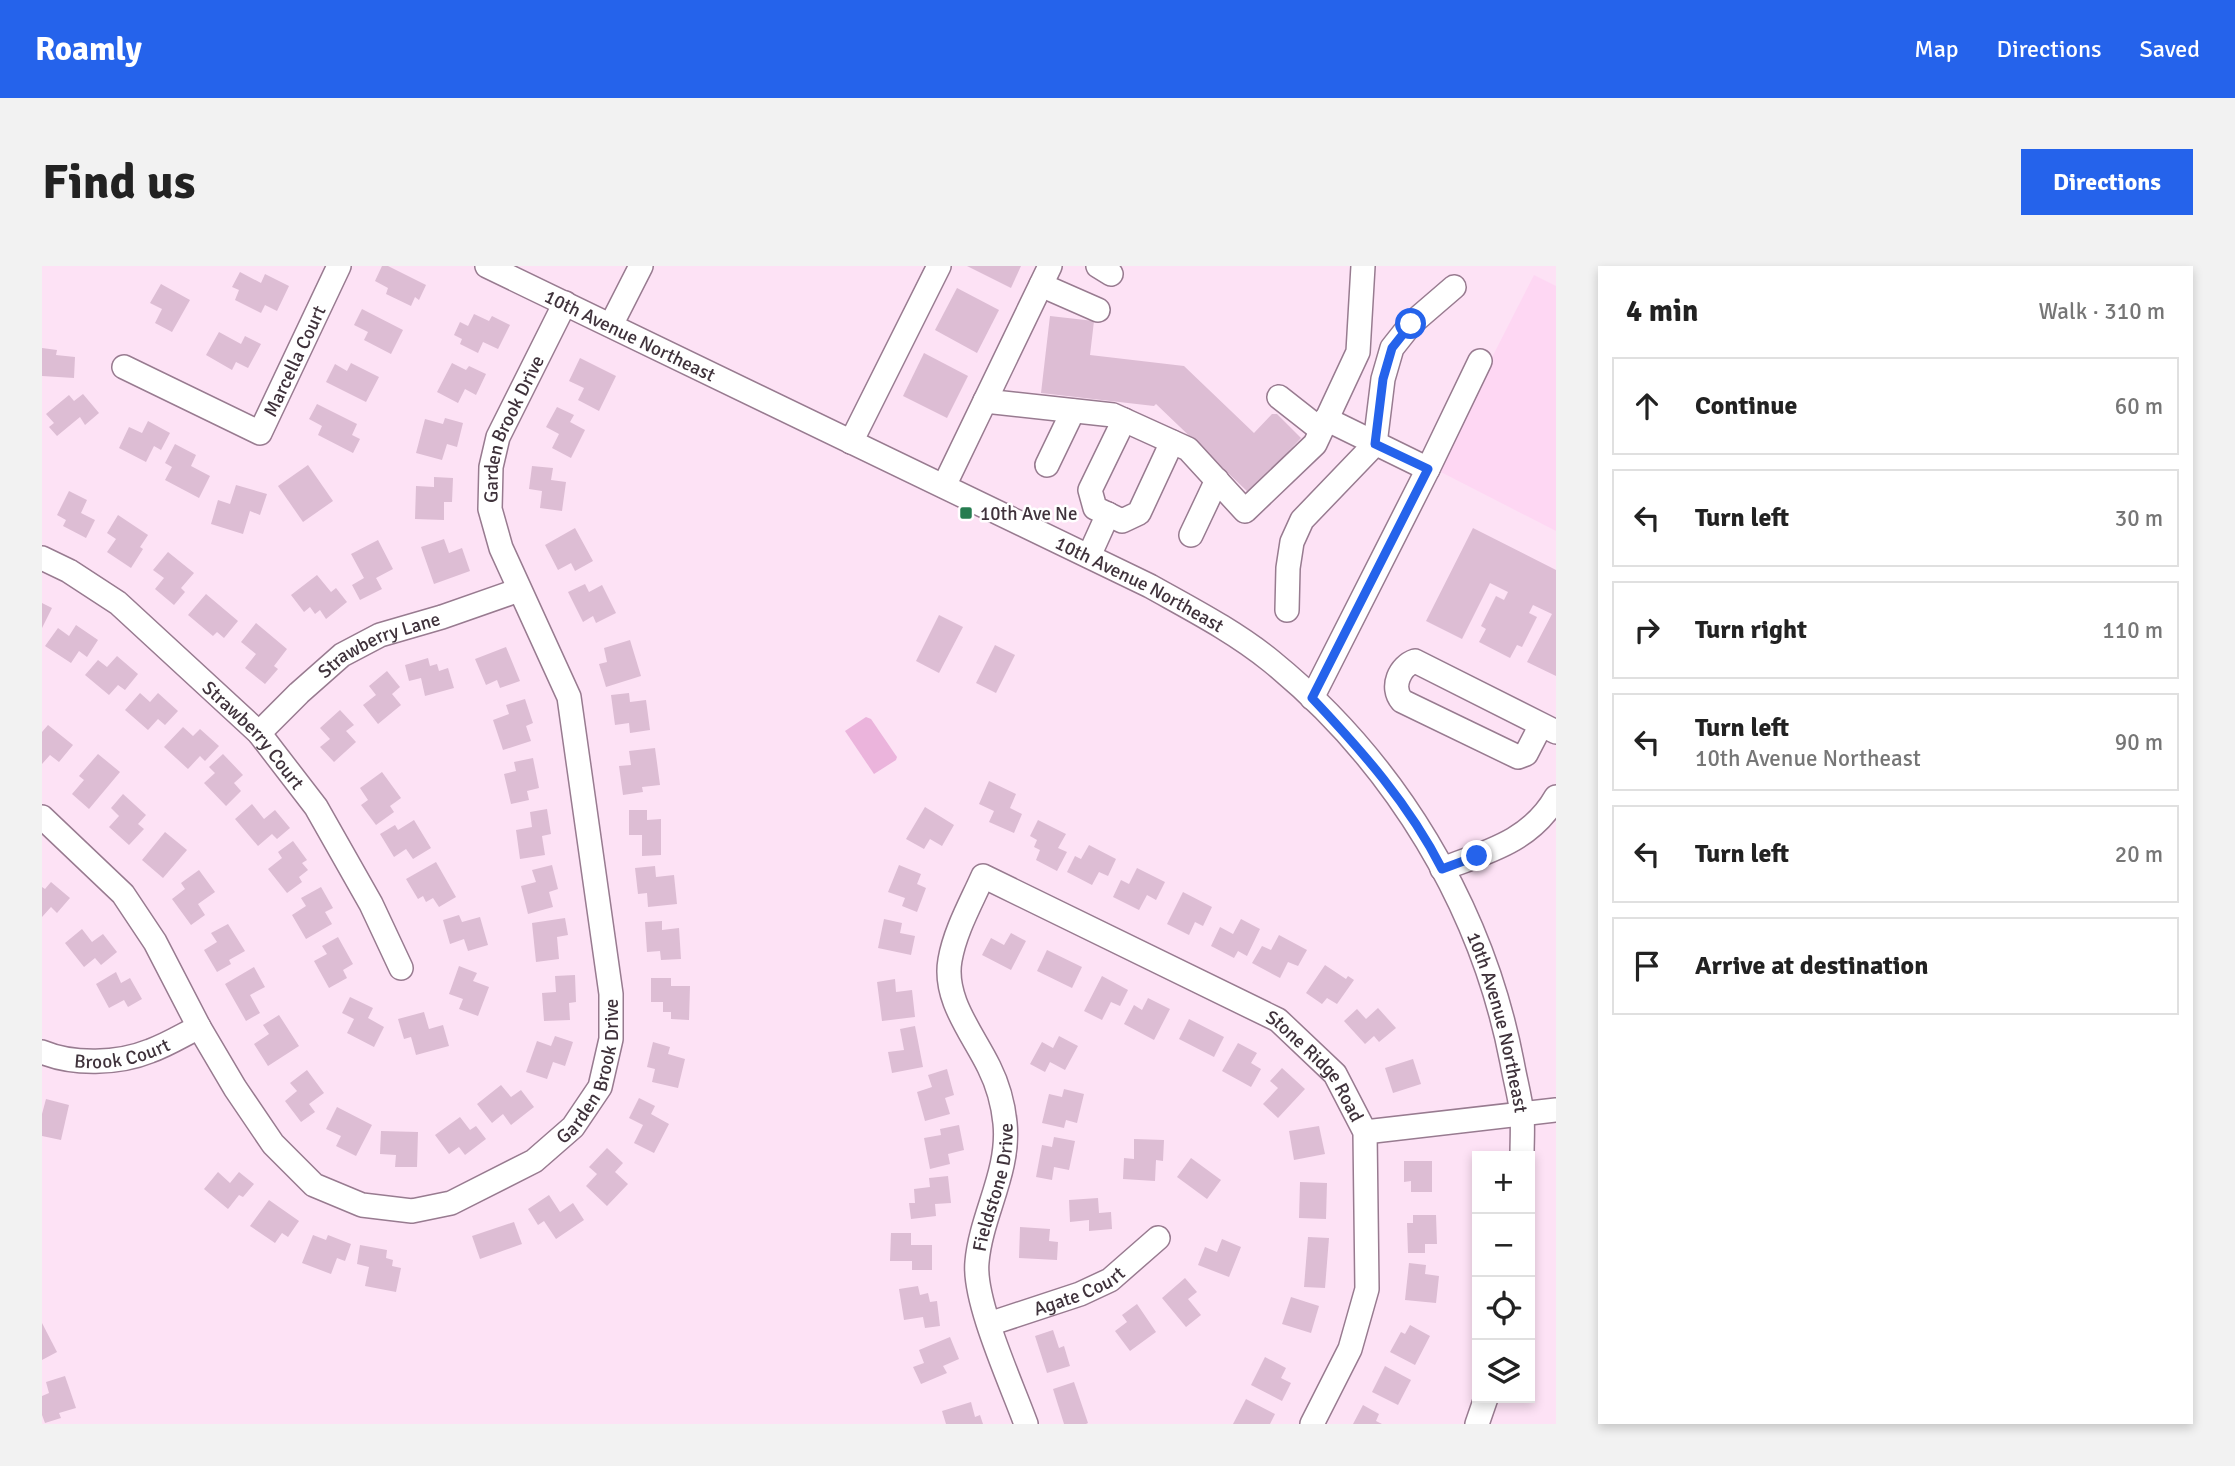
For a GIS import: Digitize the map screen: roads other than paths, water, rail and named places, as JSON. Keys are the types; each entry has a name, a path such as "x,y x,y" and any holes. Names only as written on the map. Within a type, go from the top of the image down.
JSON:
{"street":[{"name":"Marcella Court","path":"124,367 260,433 339,266"},
{"name":"10th Avenue Northeast","path":"487,266 1150,586 1227,630 1270,660 1312,698 1381,773 1426,836 1474,935 1496,991 1522,1113 1522,1151"},
{"path":"611,326 641,266"},
{"path":"851,442 939,266"},
{"path":"985,401 1113,415 1188,449 1245,510 1315,444 1358,352 1363,266"},
{"path":"944,486 1045,275 1098,310"},
{"path":"1287,610 1292,542 1302,520 1375,444 1383,379 1392,348 1411,324 1454,287"},
{"name":"Garden Brook Drive","path":"42,817 123,894 155,942 234,1088 273,1144 314,1185 362,1205 412,1211 451,1203 534,1161 573,1127 600,1087 611,1039 611,994 569,697 501,548 490,509 491,467 498,437 565,303"},
{"path":"1312,698 1480,361"},
{"path":"1279,397 1323,425 1375,444 1428,469"},
{"path":"1047,465 1073,411"},
{"path":"1124,420 1090,490 1095,508 1122,521 1139,513 1172,442"},
{"path":"1191,535 1217,480"},
{"path":"1089,556 1108,514"},
{"name":"Strawberry Court","path":"42,558 69,571 118,603 259,733 316,807 371,904 401,968"},
{"name":"Strawberry Lane","path":"259,733 342,654 380,635 519,590"},
{"path":"1415,662 1549,729 1526,754 1518,757 1402,701 1395,687 1404,668 1415,662"},
{"path":"1442,869 1521,837 1541,818 1556,797"},
{"name":"Stone Ridge Road","path":"983,876 1278,1020 1335,1074 1365,1132 1367,1289 1350,1349 1312,1424"},
{"name":"Fieldstone Drive","path":"983,876 963,920 950,962 952,994 1000,1093 1005,1126 1003,1164 981,1233 976,1266 989,1324 1026,1424"},
{"name":"Brook Court","path":"42,1052 59,1059 102,1062 148,1052 199,1027"},
{"path":"1365,1132 1556,1110"},
{"name":"Agate Court","path":"989,1324 1080,1294 1111,1280 1158,1238"},
{"path":"1477,1424 1484,1403"}],"place":[{"name":"10th Ave Ne","path":"966,513"}]}
